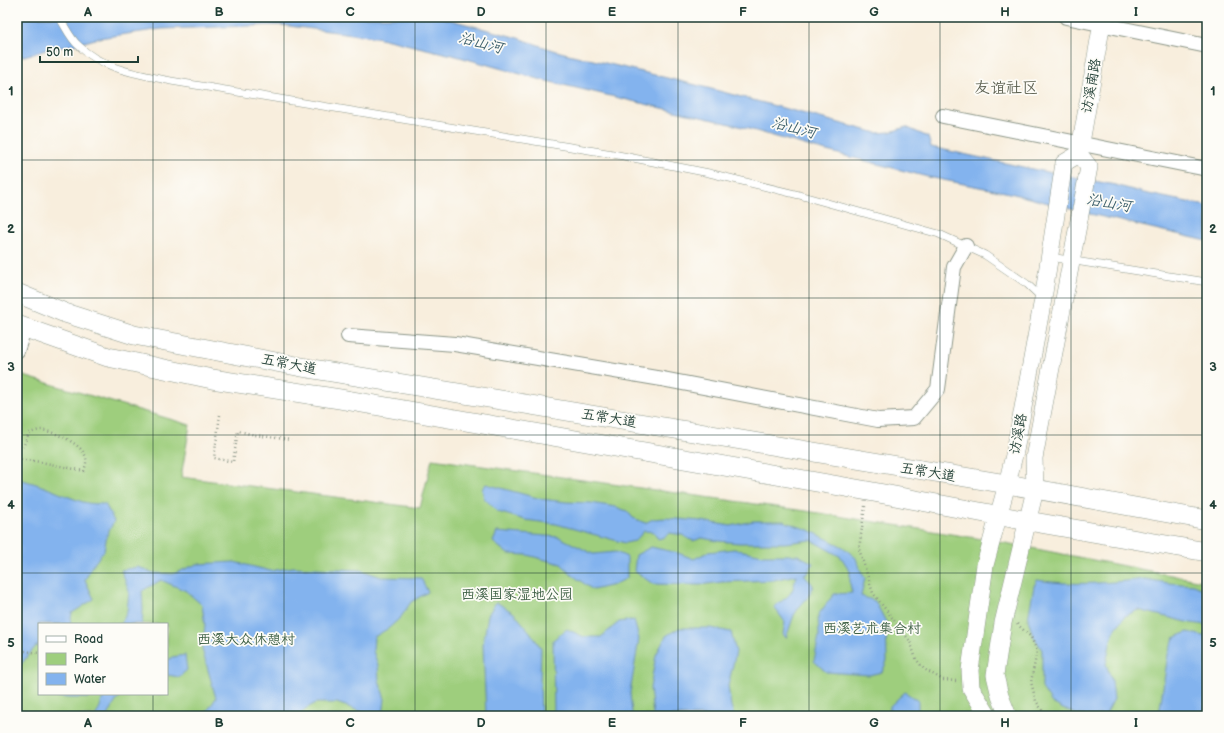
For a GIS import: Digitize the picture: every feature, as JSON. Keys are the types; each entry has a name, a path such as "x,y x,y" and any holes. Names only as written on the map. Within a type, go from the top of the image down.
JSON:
{"main road":[{"name":"五常大道","path":"17,293 65,313 134,335 307,368 1008,484 1207,520"},
{"name":"五常大道","path":"21,327 108,357 212,379 340,399 1207,552"}],"street":[{"path":"1066,17 1102,20 1207,46"},
{"name":"访溪南路","path":"1078,157 1102,20"},
{"path":"943,116 1078,157 1207,169"},
{"path":"1008,716 1000,696 995,675 1006,611 1035,490 1034,458 1080,212 1078,157"},
{"name":"访溪路","path":"988,716 971,688 970,670 985,565 1008,484 1015,451 1043,299 1057,209 1078,157"},
{"path":"348,336 455,344 662,379 878,420 914,418 938,389 954,267 966,246"},
{"path":"17,351 21,327"}],"lane":[{"path":"59,17 76,44 89,55 121,70 171,81 614,154 709,172 799,195 939,234 985,255 1006,268 1027,284 1043,299"},
{"path":"1050,257 1207,282"}],"path":[{"path":"220,415 214,458 233,462 238,431 291,440"},
{"path":"17,459 41,462 84,471 87,460 83,451 72,442 58,436 41,430 30,433 23,447"},
{"path":"868,491 858,549 873,593 910,642 916,659 924,668 943,680 971,683"},
{"path":"1006,611 1017,625 1031,637 1037,651 1031,682 1036,701 1046,716"},
{"path":"17,650 38,653"}],"green space":[{"name":"西溪国家湿地公园","path":"17,374 190,425 181,477 420,508 432,459 806,511 995,541 1207,582 1207,716 17,716"}],"water":[{"name":"沿山河","path":"17,17 440,17 518,38 556,51 700,86 877,133 890,132 906,127 928,137 931,147 1115,185 1144,193 1207,206 1207,241 1090,214 1010,193 928,177 815,148 735,125 542,80 456,56 376,37 281,25 162,29 99,38 17,58"},
{"path":"17,479 34,483 83,502 91,504 105,504 114,521 107,535 104,551 93,565 85,580 94,599 72,613 70,623 38,623 38,646 36,646 18,668 19,688 17,709"},
{"path":"486,484 541,499 591,503 616,507 627,511 633,518 645,523 653,519 666,518 701,521 731,526 753,521 783,521 811,531 843,547 856,558 859,568 865,578 861,596 875,601 886,622 887,661 882,672 869,675 826,672 814,661 819,636 818,615 834,594 852,593 850,571 841,557 811,540 785,543 739,543 702,538 693,541 682,535 670,533 665,537 658,539 654,532 644,531 635,541 625,543 556,524 525,520 498,512 484,498 482,489"},
{"path":"497,532 559,537 593,554 616,552 627,557 627,578 614,585 593,590 575,577 561,564 527,555 508,554 493,542"},
{"path":"651,547 678,553 694,559 708,552 734,549 763,555 798,555 813,563 808,573 804,574 813,585 810,595 794,615 786,638 783,634 785,622 774,607 790,594 796,575 774,580 722,582 700,585 653,584 634,571 636,555"},
{"path":"234,562 271,571 293,567 361,570 381,577 421,578 428,592 411,602 401,617 389,628 374,637 373,651 378,665 379,681 385,699 383,716 368,714 337,703 316,703 305,709 299,716 204,716 216,698 202,649 205,626 202,605 186,591 161,580 142,591 142,623 122,623 127,612 129,591 121,570 138,567 154,573 173,574 197,564"},
{"path":"1145,579 1194,585 1207,591 1207,626 1138,610 1125,616 1114,631 1106,664 1112,681 1114,699 1106,714 1093,716 1079,715 1052,703 1042,688 1042,650 1032,633 1028,619 1034,586 1037,580 1064,583 1091,583"},
{"path":"496,602 514,613 541,648 541,716 486,716 483,645 488,615"},
{"path":"634,620 639,639 630,693 631,716 554,716 553,640 567,629 584,637 601,637 619,622"},
{"path":"679,628 711,628 731,632 736,652 728,686 734,716 653,715 650,688 656,655 666,636"},
{"path":"1188,632 1203,636 1207,634 1207,700 1203,716 1160,716 1168,654 1174,638"},
{"path":"185,655 187,670 179,677 168,675 168,660 172,657"},
{"path":"905,692 918,701 918,716 889,716 890,706"},
{"path":"54,695 90,695 88,698 55,697"},
{"path":"104,695 120,695 108,716 95,716 99,710"}],"district":[{"name":"友谊社区","path":"1006,88"}],"park label":[{"name":"西溪艺术集合村","path":"872,628"},
{"name":"西溪大众休憩村","path":"246,639"}]}
